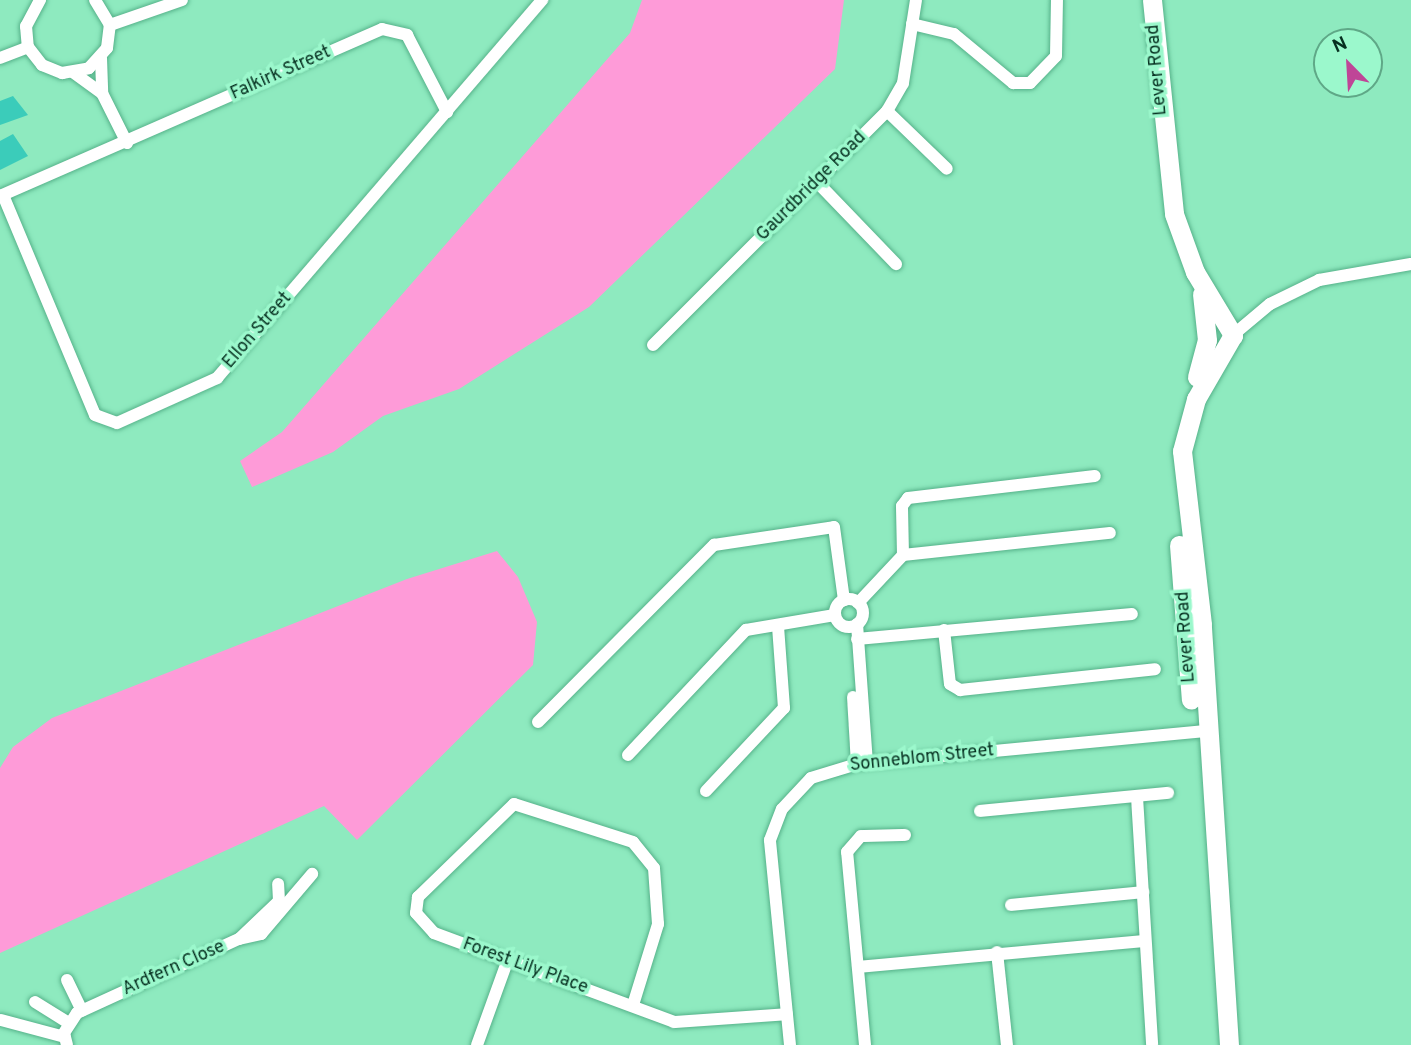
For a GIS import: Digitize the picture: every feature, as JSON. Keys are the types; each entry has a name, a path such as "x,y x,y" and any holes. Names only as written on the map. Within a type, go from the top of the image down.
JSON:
{"main road":[{"name":"Lever Road","path":"1152,0 1166,158 1174,214 1195,272 1233,335"},
{"path":"1190,391 1207,340 1195,272"},
{"name":"Lever Road","path":"1229,1045 1174,498 1175,439 1190,391 1233,335"},
{"name":"Lever Road","path":"1199,731 1202,624 1182,451 1196,399 1233,335"}],"street":[{"path":"40,0 26,26 28,47 51,70 74,73 102,93"},
{"path":"110,25 182,0"},
{"name":"Ellon Street","path":"2,195 93,410 100,421 117,423 217,378 542,0"},
{"name":"Gaurdbridge Road","path":"653,345 887,111 903,83 916,0"},
{"path":"912,24 954,34 1013,83 1030,83 1056,56 1057,0"},
{"path":"100,1 110,25 101,58 102,93 127,143"},
{"name":"Falkirk Street","path":"2,195 389,28 407,35 447,112"},
{"path":"0,58 28,47"},
{"path":"74,73 101,58"},
{"path":"887,111 947,169"},
{"path":"817,183 896,264"},
{"name":"Lever Road","path":"1233,335 1270,304 1319,280 1411,264"},
{"path":"903,555 902,506 908,498 1095,476"},
{"path":"538,722 714,545 834,527 844,600 835,615"},
{"path":"862,764 852,626 858,603 903,555 1110,533"},
{"path":"844,600 858,603"},
{"path":"857,639 1132,614"},
{"path":"628,755 741,634 763,624 778,626 835,615 852,626 857,639 858,715"},
{"path":"706,791 784,708 778,626"},
{"path":"944,630 950,684 960,690 1155,669"},
{"name":"Sonneblom Street","path":"790,1045 771,854 775,823 811,778 862,764 1199,731"},
{"path":"980,811 1168,793"},
{"path":"1136,797 1143,892 1141,941 1152,1045"},
{"name":"Forest Lily Place","path":"633,1004 657,942 651,859 633,842 527,804 499,815 416,907 434,933 506,965 688,1023 787,1014"},
{"path":"864,1045 847,852 861,835 905,835"},
{"path":"239,939 261,934 312,874"},
{"name":"Ardfern Close","path":"69,1023 82,1011 239,939 279,901 278,884"},
{"path":"1011,905 1143,892"},
{"path":"858,967 997,952 1141,941"},
{"path":"997,952 1007,1045"},
{"path":"477,1045 506,965"},
{"path":"67,980 82,1011"},
{"path":"1,1020 66,1041 69,1023 35,1002"}],"shaded area":[{"path":"642,0 844,0 835,69 589,307 459,389 383,416 333,452 252,487 240,461 282,432 630,33"},
{"path":"497,551 518,577 537,622 533,665 357,840 324,806 0,953 0,768 13,747 52,718 407,579"}],"building":[{"path":"13,96 28,115 0,125 0,101"},
{"path":"13,134 28,156 0,170 0,141"}]}
